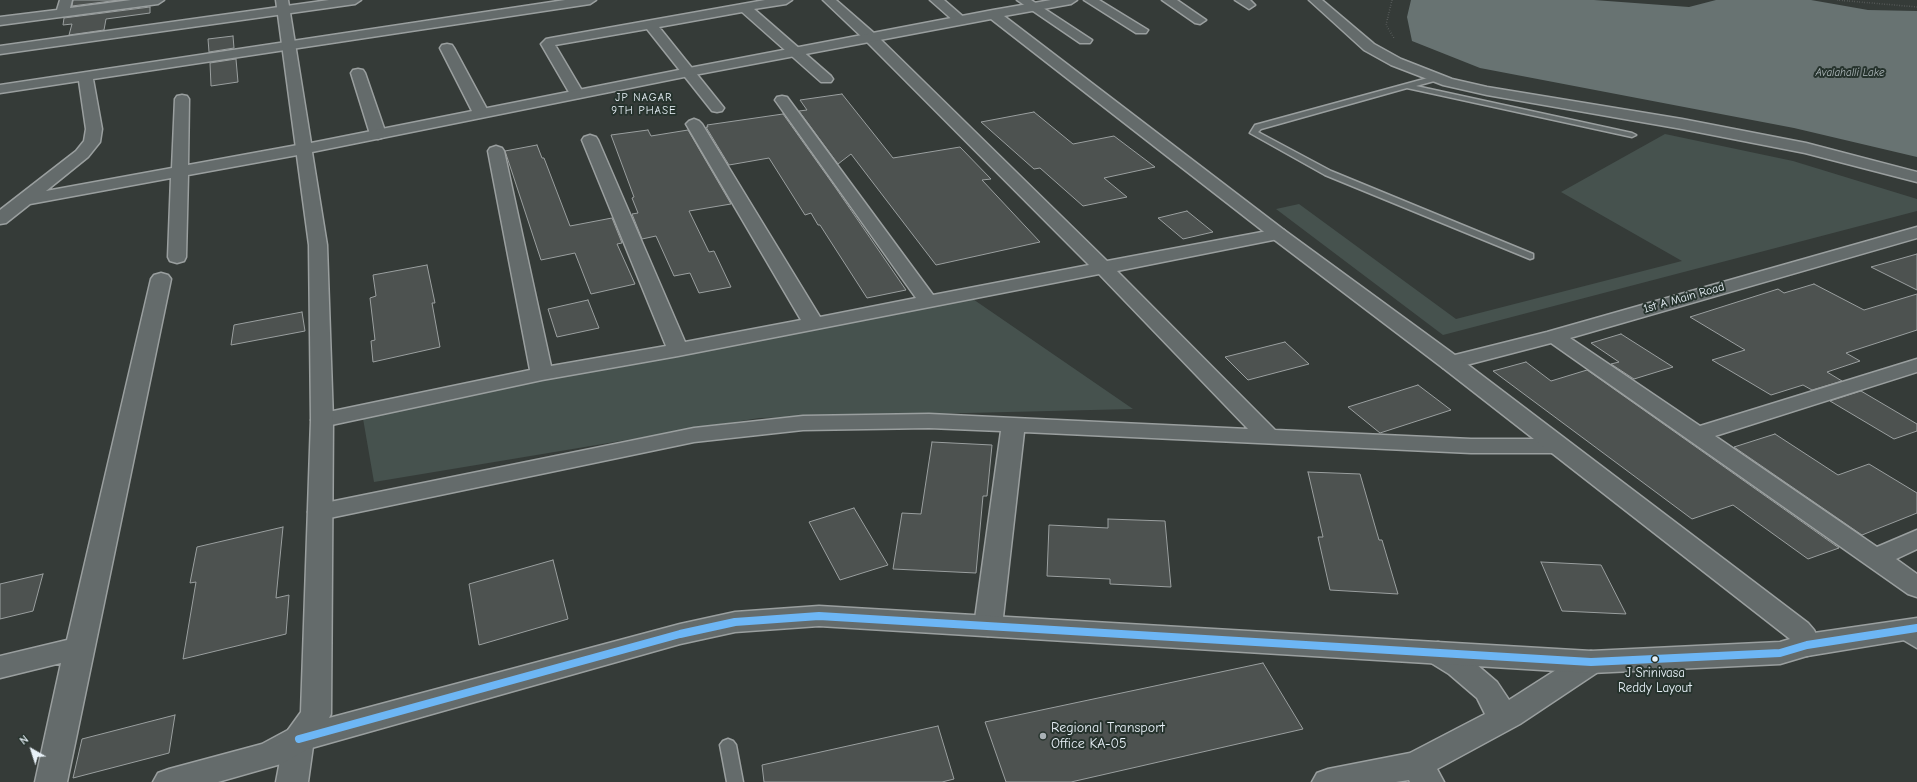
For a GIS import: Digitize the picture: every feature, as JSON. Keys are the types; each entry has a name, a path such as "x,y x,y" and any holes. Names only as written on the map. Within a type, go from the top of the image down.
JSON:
{"street":[{"path":"63,13 66,0"},
{"path":"0,21 158,0 158,28"},
{"path":"0,50 158,28 283,5 355,0"},
{"path":"0,89 590,0"},
{"path":"577,94 548,44 559,40 786,0"},
{"path":"829,0 870,37 1103,268 1268,437"},
{"path":"936,0 961,20"},
{"path":"23,200 303,149 689,72 993,14 1028,3 1071,0"},
{"path":"1090,0 1141,30"},
{"path":"1168,0 1200,20"},
{"path":"1315,0 1370,47 1396,62 1435,78 1487,91 1623,114 1799,147 1917,177"},
{"path":"1028,3 1085,40"},
{"path":"283,5 318,245 322,420 316,714 299,739 292,782"},
{"path":"744,7 826,79"},
{"path":"993,14 1278,234 1451,363 1798,630 1804,637 1807,645"},
{"path":"650,24 717,108"},
{"path":"447,48 481,113"},
{"path":"358,73 378,134"},
{"path":"0,219 82,154 92,142 94,129 86,77"},
{"path":"177,257 182,100"},
{"path":"782,100 928,301"},
{"path":"694,124 814,324"},
{"path":"590,140 678,350"},
{"path":"496,151 542,374"},
{"name":"1st A Main Road","path":"1451,363 1554,336 1917,232"},
{"path":"322,420 542,374 678,350 1278,234"},
{"path":"51,782 79,648 161,279"},
{"path":"1554,336 1917,587"},
{"path":"1696,435 1917,365"},
{"path":"320,512 694,435 803,422 929,421 1471,446 1559,446"},
{"path":"988,626 1013,426"},
{"path":"1875,558 1917,539"},
{"path":"169,782 270,755 299,739 680,634 735,622 819,616 1591,662 1780,653 1807,645 1910,633"},
{"path":"0,667 79,648"},
{"path":"1438,653 1459,666 1487,690 1496,703 1502,719"},
{"path":"1328,782 1422,774 1502,719 1591,662"}],"lane":[{"path":"1435,78 1258,127 1254,133 1328,173 1530,256"},
{"path":"1406,86 1632,135"},
{"path":"728,745 735,782"}],"path":[{"path":"1837,0 1917,7"}],"shaded area":[{"path":"1665,134 1793,161 1917,199 1917,211 1443,335 1276,209 1299,204 1456,319 1682,261 1561,192"},
{"path":"967,295 1133,409 759,418 374,482 361,407"}],"water":[{"name":"Avalahalli Lake","path":"1411,0 1594,0 1689,7 1716,0 1811,0 1868,10 1917,11 1917,157 1794,128 1480,68 1412,41 1407,17"}],"building":[{"path":"73,0 119,0 72,6"},
{"path":"150,7 150,13 106,19 104,30 69,35 72,24 63,25 64,18"},
{"path":"233,36 234,48 209,52 208,39"},
{"path":"236,59 238,82 211,86 210,63"},
{"path":"842,94 893,158 960,147 991,179 982,180 1040,242 936,265 851,154 838,164 799,111 807,110 800,100"},
{"path":"1034,112 1073,144 1114,136 1155,167 1104,178 1127,197 1083,206 1040,168 1034,169 981,122"},
{"path":"783,114 906,290 867,298 820,225 818,225 811,213 805,215 769,158 729,165 706,127 708,127 707,125"},
{"path":"648,130 651,136 688,130 731,204 689,211 709,252 714,251 731,287 699,293 690,273 674,276 656,236 642,239 632,214 638,213 632,198 634,197 611,135"},
{"path":"537,145 542,158 544,158 570,226 612,218 622,243 617,244 635,284 591,294 575,253 541,260 505,151"},
{"path":"1187,211 1213,232 1183,239 1158,218"},
{"path":"1917,254 1917,290 1871,267"},
{"path":"427,265 435,303 432,303 440,347 373,362 371,341 375,340 370,298 376,296 373,275"},
{"path":"1814,284 1864,310 1917,294 1917,330 1846,353 1860,361 1827,372 1842,381 1812,390 1803,385 1771,395 1712,360 1745,350 1690,317 1778,289 1784,293"},
{"path":"588,300 599,328 557,337 548,309"},
{"path":"302,312 305,331 231,345 234,325"},
{"path":"1621,334 1673,367 1634,379 1611,364 1619,362 1591,343"},
{"path":"1285,342 1309,364 1248,380 1225,357"},
{"path":"1526,362 1551,381 1587,370 1839,548 1808,559 1733,505 1692,519 1493,371"},
{"path":"1418,385 1451,410 1380,433 1348,407"},
{"path":"1861,391 1917,424 1917,431 1894,439 1830,401"},
{"path":"1775,434 1838,475 1869,464 1917,493 1917,513 1862,535 1734,447"},
{"path":"932,442 992,445 987,496 983,496 976,573 893,569 902,513 921,514"},
{"path":"1308,472 1360,474 1379,540 1382,540 1398,594 1330,590 1318,537 1323,537"},
{"path":"854,508 888,565 840,580 809,522"},
{"path":"1108,519 1165,521 1171,587 1110,584 1110,579 1047,576 1049,525 1108,528"},
{"path":"283,527 276,598 289,595 286,634 183,659 196,582 190,583 197,547"},
{"path":"553,560 568,619 479,645 469,584"},
{"path":"1541,562 1601,565 1626,614 1562,611"},
{"path":"43,574 33,611 0,619 0,584"},
{"path":"1263,663 1303,729 1071,782 1006,782 985,722"},
{"path":"175,715 169,753 73,778 82,739"},
{"path":"938,726 954,779 942,782 764,782 762,765"}],"transit line":[{"path":"299,739 680,634 735,622 819,616 1591,662 1780,653 1807,645 1917,628"}],"place":[{"name":"J Srinivasa Reddy Layout","path":"1655,659"},
{"name":"Regional Transport Office KA-05","path":"1043,736"}],"district":[{"name":"JP NAGAR 9TH PHASE","path":"644,104"}]}
